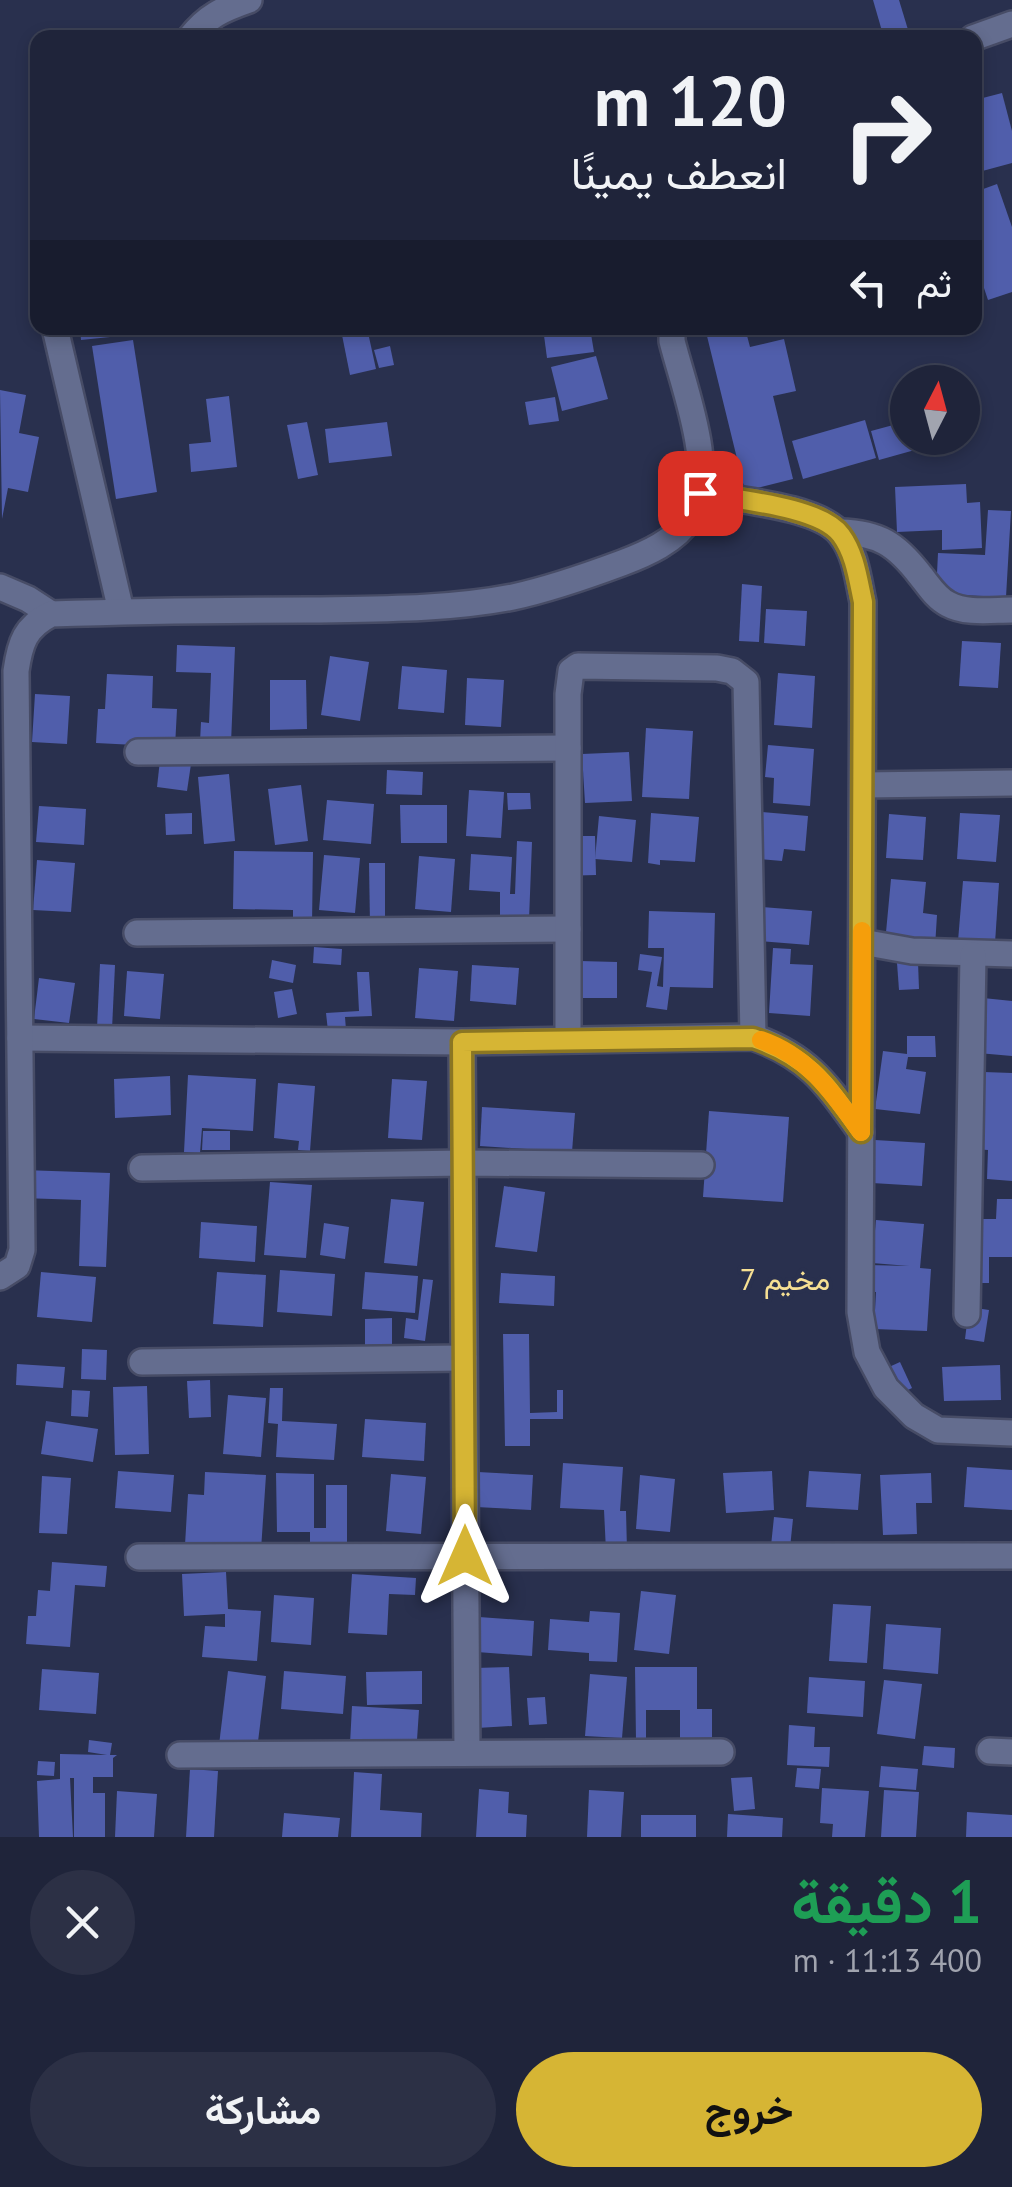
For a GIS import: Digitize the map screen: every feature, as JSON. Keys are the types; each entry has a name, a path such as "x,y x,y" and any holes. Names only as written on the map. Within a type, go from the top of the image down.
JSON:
{"street":[{"path":"189,30 191,0"},
{"path":"196,30 218,11 249,0"},
{"path":"982,35 1012,24"},
{"path":"57,335 121,612"},
{"path":"0,1278 17,1266 22,1250 16,670 20,642 26,631 51,614 364,609 514,597 589,576 664,544 690,519 700,493 702,464 672,335"},
{"path":"700,493 820,518 840,532 852,554 863,602 860,1312 867,1352 886,1388 914,1416 938,1430 1012,1433"},
{"path":"840,532 866,533 894,546 947,604 960,609 1012,610"},
{"path":"0,587 51,614"},
{"path":"568,1040 568,748 571,671 578,666 717,668 732,671 746,682 753,1038"},
{"path":"138,752 568,748"},
{"path":"863,786 1012,783"},
{"path":"137,932 568,929"},
{"path":"862,942 888,948 1012,954"},
{"path":"967,1314 973,954"},
{"path":"20,1038 462,1042 753,1038 784,1048 805,1062 861,1132"},
{"path":"462,1042 467,1753"},
{"path":"142,1168 464,1163 702,1165"},
{"path":"142,1362 464,1358"},
{"path":"138,1557 1012,1556"},
{"path":"180,1755 721,1752"}],"building":[{"path":"873,0 899,0 908,30 882,30"},
{"path":"1002,93 1012,131 1012,163 982,171 982,98"},
{"path":"997,184 1012,227 1012,292 988,300 982,282 982,189"},
{"path":"81,335 130,335 81,340"},
{"path":"342,335 369,335 376,369 350,375"},
{"path":"544,335 591,335 594,352 547,358"},
{"path":"707,335 747,335 750,347 784,339 796,391 773,396 793,479 745,491"},
{"path":"133,340 157,492 116,499 92,346"},
{"path":"390,346 394,365 379,368 374,350"},
{"path":"596,356 608,399 562,411 551,367"},
{"path":"0,390 26,395 19,433 39,437 28,492 8,488 2,519"},
{"path":"229,396 237,467 191,472 189,444 211,442 206,399"},
{"path":"555,397 559,421 529,425 525,402"},
{"path":"865,420 876,458 803,479 792,441"},
{"path":"307,422 318,475 298,479 287,425"},
{"path":"387,422 392,456 329,463 325,429"},
{"path":"890,426 890,455 897,455 879,460 871,431"},
{"path":"966,484 967,503 980,502 982,548 942,550 942,530 897,532 895,487"},
{"path":"988,510 1011,511 1006,597 936,594 938,553 985,555"},
{"path":"742,584 762,586 759,642 739,641"},
{"path":"766,609 807,611 805,646 764,643"},
{"path":"962,641 1001,643 998,688 959,686"},
{"path":"177,645 235,647 231,743 200,742 201,722 209,723 211,673 176,672"},
{"path":"330,656 369,662 360,721 321,715"},
{"path":"402,666 447,670 444,713 398,709"},
{"path":"778,673 815,676 812,728 774,725"},
{"path":"107,674 153,676 152,708 177,709 175,747 96,743 98,709 105,709"},
{"path":"467,678 504,680 501,727 465,725"},
{"path":"270,680 306,680 307,729 270,730"},
{"path":"35,694 70,696 67,744 32,742"},
{"path":"646,728 693,731 689,799 642,797"},
{"path":"768,745 814,749 810,806 773,803 774,778 765,777"},
{"path":"629,752 632,801 585,803 582,754"},
{"path":"160,760 191,764 187,791 157,787"},
{"path":"387,770 423,772 422,795 386,794"},
{"path":"229,774 235,841 204,844 198,777"},
{"path":"301,785 308,841 275,845 268,789"},
{"path":"469,790 504,792 501,838 466,836"},
{"path":"507,793 530,793 531,809 508,810"},
{"path":"327,800 374,804 371,844 323,840"},
{"path":"400,805 447,805 447,843 401,843"},
{"path":"39,806 86,809 84,845 36,842"},
{"path":"762,812 808,816 805,851 784,849 782,861 758,859"},
{"path":"192,813 192,834 166,835 165,814"},
{"path":"651,813 699,817 695,862 648,863"},
{"path":"960,813 1000,815 996,862 957,859"},
{"path":"889,814 926,817 923,860 886,858"},
{"path":"599,816 636,820 632,862 595,859"},
{"path":"559,836 595,836 596,875 559,876"},
{"path":"517,841 532,842 529,920 500,919 500,892 469,890 471,854 512,857 510,894 515,894"},
{"path":"234,851 313,852 312,925 293,925 293,910 233,909"},
{"path":"324,855 360,858 355,913 319,910"},
{"path":"419,856 455,859 451,912 415,909"},
{"path":"37,860 75,863 71,912 33,910"},
{"path":"369,863 385,863 385,924 370,925"},
{"path":"891,879 926,882 923,913 937,915 935,947 885,943"},
{"path":"963,881 999,883 995,943 958,941"},
{"path":"762,907 812,911 809,945 759,941"},
{"path":"649,911 715,913 713,988 670,987 667,1010 646,1007 652,972 638,970 640,954 662,957 657,986 663,987 664,948 648,948"},
{"path":"314,947 342,949 341,965 313,963"},
{"path":"773,948 791,949 790,964 813,965 810,1016 769,1013"},
{"path":"272,960 296,965 293,983 269,978"},
{"path":"580,961 617,962 617,998 580,998"},
{"path":"918,962 919,989 899,990 897,963"},
{"path":"100,964 115,965 112,1029 97,1028"},
{"path":"472,965 519,968 516,1005 470,1001"},
{"path":"419,968 458,971 454,1021 415,1018"},
{"path":"127,971 164,974 160,1019 124,1016"},
{"path":"357,972 369,972 372,1016 345,1017 346,1030 328,1031 326,1013 359,1011"},
{"path":"39,978 75,983 69,1023 34,1019"},
{"path":"292,989 297,1014 278,1018 274,992"},
{"path":"983,998 1012,1001 1012,1056 978,1053"},
{"path":"907,1036 935,1036 936,1057 908,1057 906,1069 926,1072 920,1114 875,1109 883,1051 907,1054"},
{"path":"984,1072 1012,1073 1012,1181 987,1179 988,1150 960,1148 982,1122"},
{"path":"188,1075 256,1079 253,1131 202,1128 200,1153 184,1152"},
{"path":"170,1076 171,1115 115,1118 114,1079"},
{"path":"392,1079 427,1081 422,1140 388,1138"},
{"path":"278,1083 315,1086 310,1151 298,1150 299,1141 274,1138"},
{"path":"482,1107 575,1113 572,1152 480,1146"},
{"path":"709,1111 789,1117 783,1202 703,1197"},
{"path":"203,1131 230,1131 230,1150 202,1150"},
{"path":"875,1140 925,1143 922,1186 872,1183"},
{"path":"23,1170 110,1173 106,1267 79,1266 81,1200 22,1198"},
{"path":"270,1182 312,1185 306,1258 264,1255"},
{"path":"504,1186 545,1192 537,1252 495,1247"},
{"path":"391,1199 424,1202 417,1266 384,1263"},
{"path":"997,1199 1012,1199 1012,1257 989,1257 989,1283 967,1283 968,1219 996,1219"},
{"path":"876,1220 924,1224 920,1268 931,1269 927,1331 874,1329 876,1292 867,1292 868,1265 909,1266 872,1263"},
{"path":"201,1222 257,1226 255,1262 199,1258"},
{"path":"324,1223 349,1227 345,1259 320,1255"},
{"path":"280,1270 335,1274 332,1316 277,1312"},
{"path":"41,1272 96,1277 92,1322 37,1317"},
{"path":"217,1272 266,1275 263,1327 213,1324"},
{"path":"365,1272 418,1276 415,1313 362,1309"},
{"path":"501,1273 555,1276 554,1306 499,1303"},
{"path":"423,1279 433,1280 425,1341 404,1338 406,1318 418,1320"},
{"path":"969,1307 989,1310 984,1342 965,1339"},
{"path":"392,1318 392,1344 365,1345 365,1319"},
{"path":"503,1334 529,1334 530,1413 557,1412 557,1390 563,1390 563,1419 530,1419 530,1446 505,1446"},
{"path":"82,1349 107,1350 106,1380 81,1379"},
{"path":"900,1362 912,1388 890,1399 878,1372"},
{"path":"17,1364 65,1367 63,1388 16,1385"},
{"path":"1000,1365 1001,1400 944,1401 942,1367"},
{"path":"210,1380 211,1417 189,1418 187,1381"},
{"path":"147,1386 149,1454 115,1455 113,1387"},
{"path":"270,1388 283,1388 282,1421 337,1424 334,1460 276,1457 278,1424 268,1423"},
{"path":"72,1390 90,1391 88,1417 71,1416"},
{"path":"228,1395 266,1398 261,1457 223,1454"},
{"path":"365,1419 426,1423 424,1461 362,1457"},
{"path":"46,1421 98,1429 93,1462 41,1454"},
{"path":"563,1463 623,1467 620,1511 626,1511 627,1550 606,1551 604,1510 560,1508"},
{"path":"967,1467 1012,1470 1012,1510 964,1507"},
{"path":"118,1471 174,1475 171,1512 115,1508"},
{"path":"772,1471 774,1510 726,1513 723,1473"},
{"path":"809,1471 861,1474 858,1510 806,1507"},
{"path":"205,1472 266,1475 261,1550 185,1545 188,1494 204,1495"},
{"path":"478,1472 533,1475 531,1510 476,1507"},
{"path":"276,1473 314,1474 314,1528 326,1528 326,1485 347,1485 347,1550 310,1550 310,1532 277,1532"},
{"path":"931,1473 932,1503 916,1503 917,1534 883,1535 880,1475"},
{"path":"391,1474 426,1477 421,1534 386,1531"},
{"path":"640,1475 675,1479 670,1532 636,1529"},
{"path":"42,1476 71,1478 67,1534 39,1533"},
{"path":"774,1517 793,1519 790,1548 771,1546"},
{"path":"52,1562 107,1566 105,1587 75,1585 70,1647 26,1644 28,1616 36,1616 38,1590 50,1591"},
{"path":"226,1572 228,1609 261,1611 257,1661 202,1657 205,1626 225,1627 225,1614 184,1616 182,1574"},
{"path":"352,1574 416,1578 415,1595 389,1594 387,1635 348,1633"},
{"path":"641,1591 676,1595 669,1654 634,1650"},
{"path":"274,1595 314,1598 311,1645 271,1642"},
{"path":"833,1604 871,1606 867,1663 829,1661"},
{"path":"590,1611 620,1613 617,1662 589,1661 589,1653 548,1650 550,1619 589,1622"},
{"path":"479,1617 534,1621 532,1656 477,1652"},
{"path":"886,1624 941,1628 938,1674 883,1669"},
{"path":"509,1667 512,1726 477,1728 475,1668"},
{"path":"635,1667 697,1667 697,1709 712,1709 712,1748 680,1749 680,1710 646,1710 646,1741 636,1741"},
{"path":"42,1669 99,1673 96,1714 39,1710"},
{"path":"228,1671 266,1676 257,1750 219,1745"},
{"path":"284,1671 346,1676 343,1714 281,1709"},
{"path":"422,1671 422,1704 367,1705 366,1672"},
{"path":"590,1674 627,1677 622,1738 585,1736"},
{"path":"809,1677 865,1681 863,1717 807,1713"},
{"path":"884,1680 922,1684 915,1739 877,1734"},
{"path":"545,1697 547,1724 529,1725 527,1698"},
{"path":"352,1706 419,1710 417,1740 391,1739 391,1746 350,1744"},
{"path":"789,1725 815,1727 814,1747 830,1747 829,1767 787,1765"},
{"path":"89,1740 112,1743 110,1755 117,1755 113,1758 113,1777 93,1777 93,1793 105,1793 105,1837 74,1837 74,1778 70,1778 73,1837 39,1837 37,1781 60,1779 60,1754 107,1755 88,1752"},
{"path":"924,1746 955,1748 954,1768 922,1765"},
{"path":"38,1761 55,1762 54,1776 37,1775"},
{"path":"881,1766 918,1769 916,1790 879,1787"},
{"path":"797,1768 821,1769 819,1789 795,1787"},
{"path":"190,1769 218,1771 214,1837 186,1837"},
{"path":"354,1772 382,1774 380,1810 422,1813 421,1837 351,1837"},
{"path":"752,1777 755,1809 734,1811 731,1778"},
{"path":"822,1788 869,1791 865,1837 832,1837 833,1824 820,1823"},
{"path":"479,1789 509,1792 508,1813 527,1815 526,1837 476,1837"},
{"path":"589,1790 624,1792 621,1837 587,1837"},
{"path":"884,1790 919,1792 916,1837 881,1837"},
{"path":"117,1791 157,1794 154,1837 115,1837"},
{"path":"967,1812 1012,1815 1012,1837 966,1837"},
{"path":"284,1813 340,1818 338,1837 282,1837"},
{"path":"728,1814 783,1818 782,1837 727,1837"},
{"path":"641,1815 696,1815 696,1837 641,1837"}],"slow traffic":[{"path":"761,1040 784,1048 805,1062 861,1132 862,931"}],"district":[{"name":"مخيم 7","path":"785,1280"}],"route":[{"path":"465,1556 462,1042 753,1038 784,1048 805,1062 861,1132 863,602 852,554 840,532 820,518 700,493"}]}
